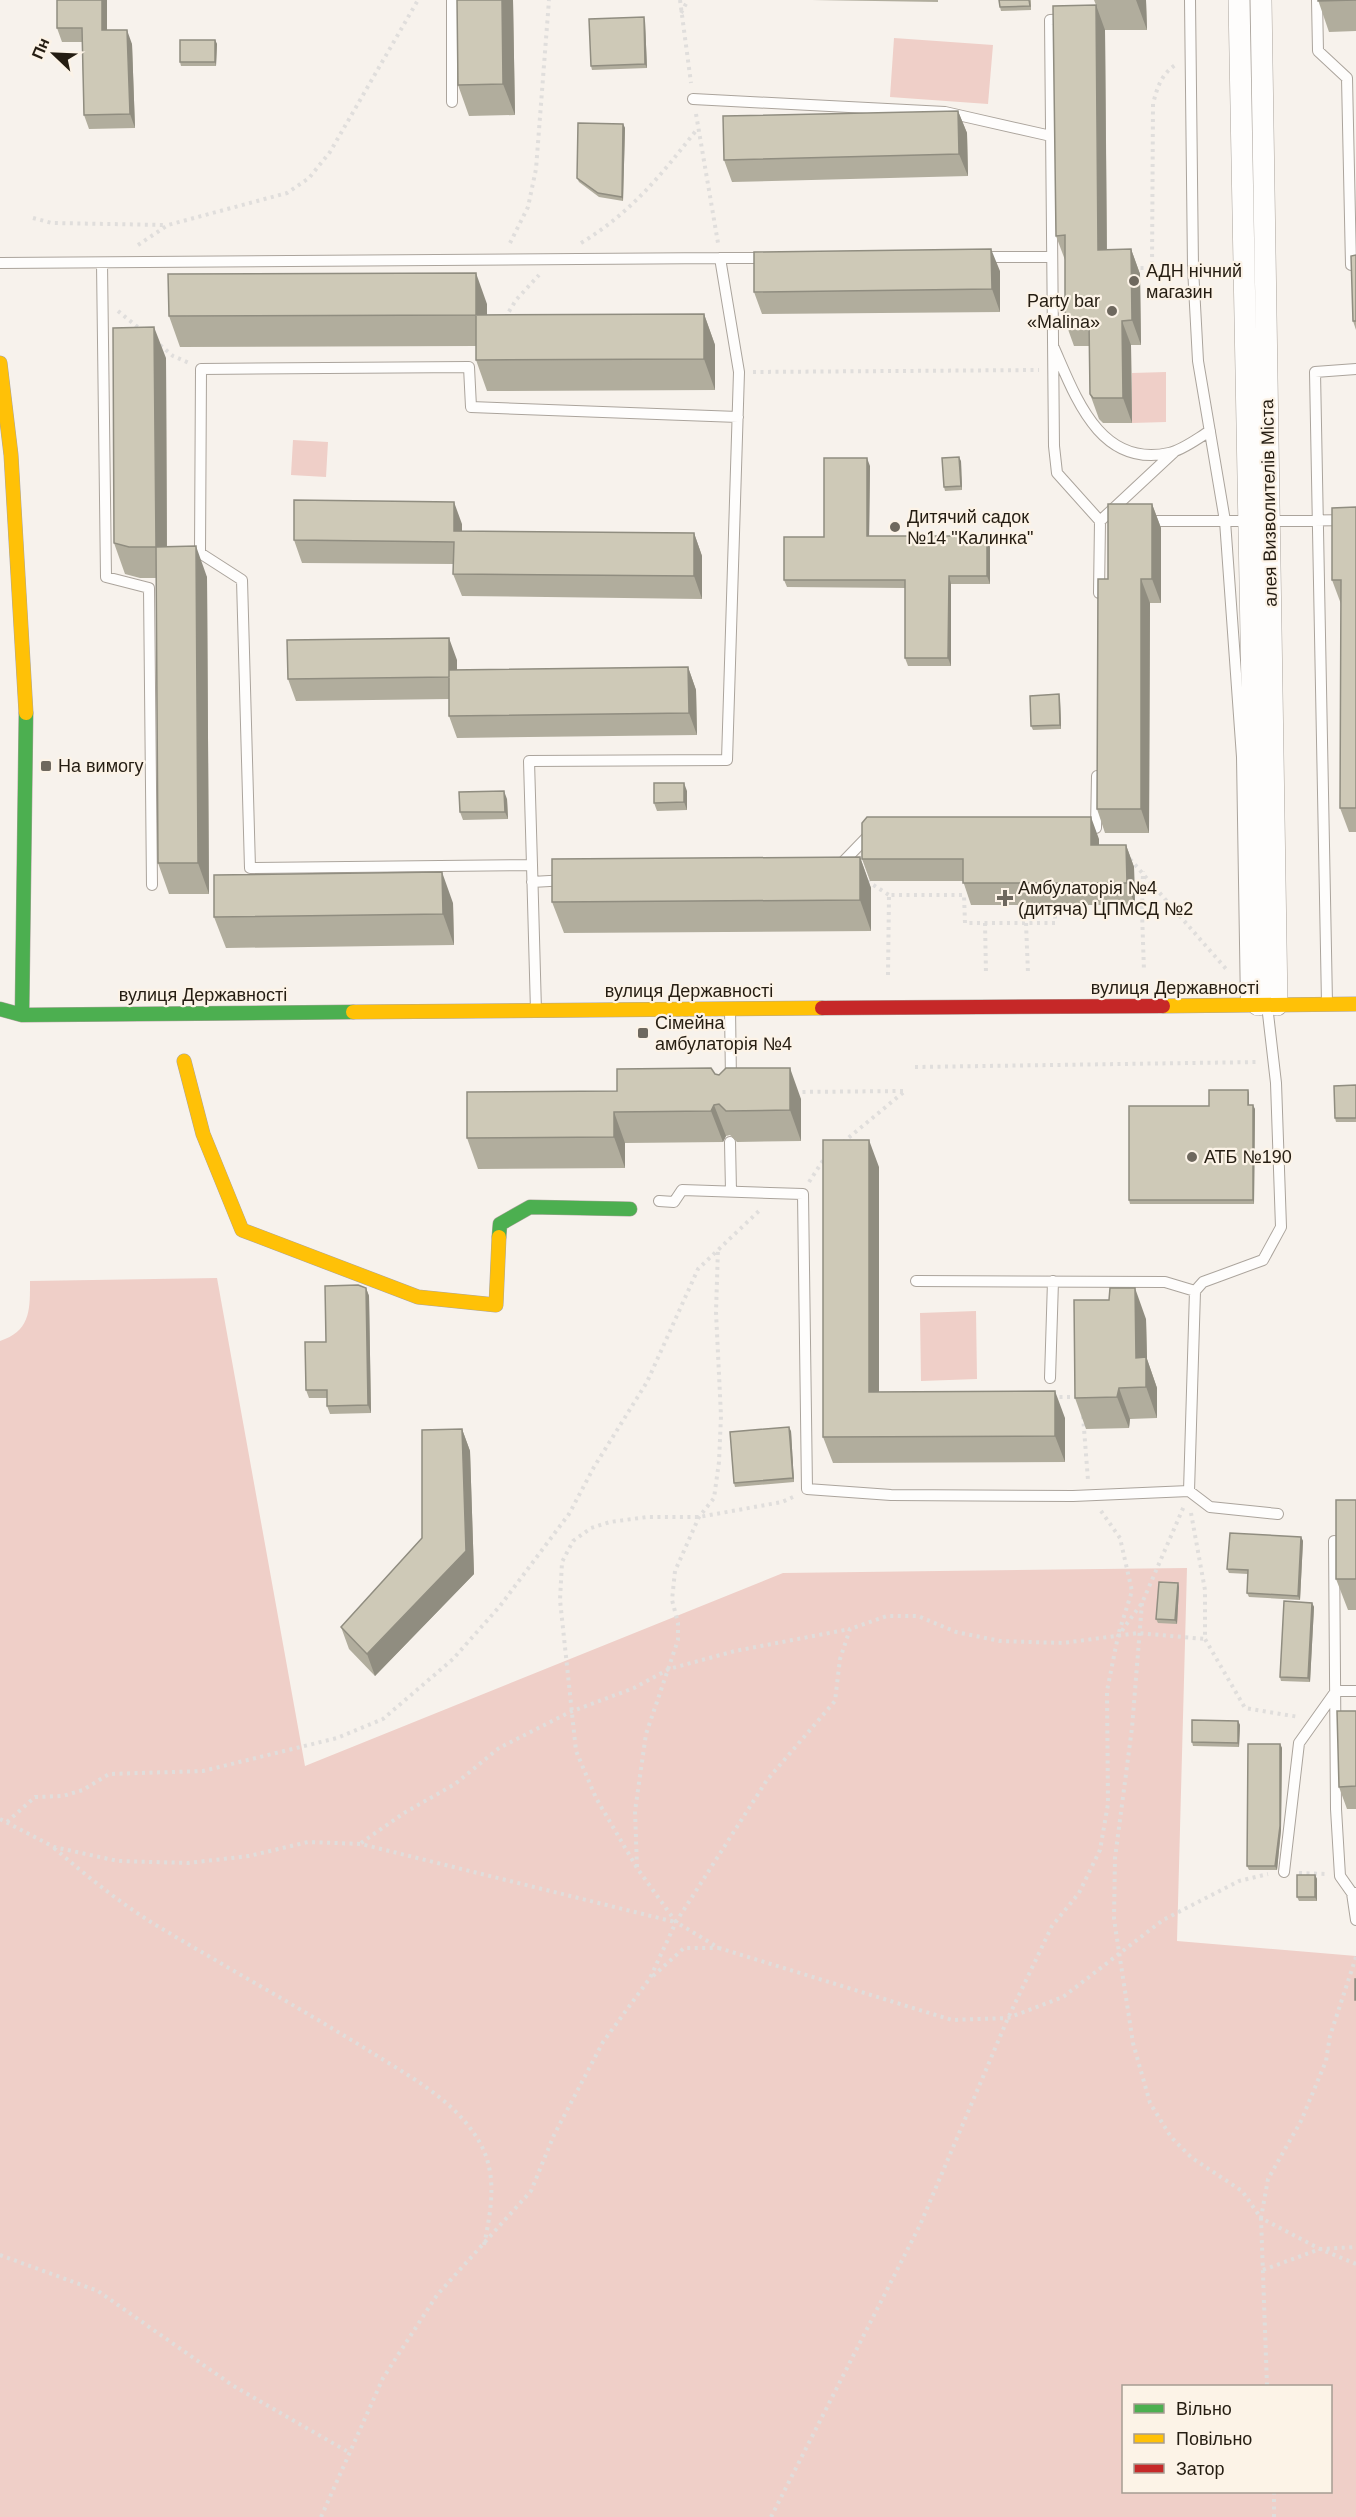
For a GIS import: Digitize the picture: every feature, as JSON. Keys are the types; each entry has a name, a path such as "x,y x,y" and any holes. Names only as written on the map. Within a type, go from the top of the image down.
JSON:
{"street":[{"name":"алея Визволителів Міста","path":"1239,0 1259,521"},
{"name":"алея Визволителів Міста","path":"1261,0 1259,521 1262,1005"},
{"path":"0,363 11,455 26,698 22,1015"},
{"name":"вулиця Державності","path":"0,1009 22,1015 1356,1005"},
{"path":"184,1061 203,1134 242,1230 418,1297 496,1305 500,1224 530,1207 630,1209"}],"lane":[{"path":"452,0 452,102"},
{"path":"1189,1491 1195,1291 1203,1282 1263,1260 1281,1227 1273,1062 1262,1005 1225,521 1198,361 1194,279 1190,0"},
{"path":"1317,0 1318,51 1347,78 1351,265"},
{"path":"1081,19 1050,20 1052,370 1057,473 1100,521 1099,604"},
{"path":"693,99 945,112 1051,136"},
{"path":"969,257 1051,257"},
{"path":"536,1011 529,761 727,760 739,372 720,258"},
{"path":"0,263 779,258"},
{"path":"102,263 105,577 149,588 152,885"},
{"path":"1052,342 1080,408 1094,428 1116,445 1145,456 1174,452"},
{"path":"532,865 250,868 242,580 200,553 201,369 469,367 471,407 738,417"},
{"path":"1327,1005 1324,969 1320,520 1315,372 1356,369"},
{"path":"1100,521 1174,452 1210,431"},
{"path":"1100,521 1356,520"},
{"path":"1073,828 1096,828 1097,769"},
{"path":"830,865 841,864 875,829 886,828"},
{"path":"532,882 580,879"},
{"path":"730,1009 731,1092"},
{"path":"730,1142 731,1191"},
{"path":"659,1201 674,1202 682,1190 803,1194 807,1490 891,1495 1189,1491 1210,1507 1278,1514"},
{"path":"916,1281 1165,1282 1195,1291"},
{"path":"1050,1378 1053,1281"},
{"path":"1335,1541 1336,1809 1340,1876 1354,1893 1356,1920"},
{"path":"1336,1690 1356,1691"},
{"path":"1284,1872 1299,1743 1336,1690"}],"path":[{"path":"33,218 52,223 168,225 288,193 309,178 330,152 418,0"},
{"path":"502,260 528,207 536,169 549,0"},
{"path":"680,0 693,99 720,258"},
{"path":"681,13 688,0"},
{"path":"1130,268 1152,268 1153,104 1158,85 1167,70 1191,55"},
{"path":"499,327 516,300 553,260 604,229 652,188 698,128"},
{"path":"102,263 139,244 168,225"},
{"path":"103,299 147,335"},
{"path":"156,342 173,356 201,369"},
{"path":"739,372 1052,370"},
{"path":"1127,857 1143,871 1227,970"},
{"path":"841,864 889,895 964,895 965,923 1055,923 1055,911 1142,912"},
{"path":"1143,871 1144,971"},
{"path":"888,975 889,895"},
{"path":"985,923 986,973"},
{"path":"1026,923 1028,973"},
{"path":"915,1067 1273,1062"},
{"path":"789,1092 905,1091 822,1159 803,1194"},
{"path":"7,1822 35,1797 63,1796 83,1790 109,1774 203,1771 337,1738 383,1719 453,1659 500,1606 569,1514 594,1467 652,1373 698,1269 719,1247 780,1193"},
{"path":"637,1868 635,1811 646,1734 678,1640 678,1623 672,1600 675,1571 699,1516 714,1498 719,1462 722,1416 716,1312 719,1247"},
{"path":"771,2517 920,2225 1008,2018 1052,1926 1079,1893 1100,1850 1108,1804 1107,1691 1118,1636 1132,1591 1120,1538 1089,1494 1081,1396 1040,1397"},
{"path":"676,1922 637,1868 596,1798 576,1751 570,1712 567,1649 560,1600 562,1562 573,1541 591,1528 610,1521 647,1517 699,1516 782,1502 807,1490"},
{"path":"1118,1636 1142,1602 1175,1532 1189,1491"},
{"path":"1189,1491 1193,1535 1205,1590 1205,1639 1245,1708 1304,1717"},
{"path":"1142,1602 1132,1728 1115,1858 1114,1919 1133,2043 1150,2103 1171,2137 1192,2158 1242,2191 1261,2218 1320,2249 1356,2264"},
{"path":"361,1844 404,1813 455,1784 499,1748 570,1712 634,1688 669,1669 735,1651 850,1629 887,1616 918,1616 956,1632 1000,1641 1063,1643 1138,1634 1205,1639"},
{"path":"321,2517 383,2378 437,2295 484,2246 531,2191 554,2135 603,2042 650,1978 676,1922 767,1780 835,1701 840,1659 850,1629"},
{"path":"0,1819 54,1847 102,1889 148,1920 339,2032 424,2085 459,2114 481,2144 492,2184 490,2216 484,2246"},
{"path":"54,1847 118,1861 188,1863 249,1856 308,1842 361,1844 676,1922 719,1948 952,2020 1008,2018 1063,1997 1163,1920 1239,1881 1284,1872 1340,1876"},
{"path":"650,1978 684,1948 719,1948"},
{"path":"1267,2385 1261,2218 1268,2179 1301,2121 1326,2061 1329,2036 1356,1957"},
{"path":"1263,2270 1320,2249 1356,2247"},
{"path":"0,2255 98,2290 232,2385 350,2452"},
{"path":"1274,2493 1274,2517"}],"shaded area":[{"path":"894,38 993,45 988,104 890,97"},
{"path":"1166,372 1166,422 1132,423 1132,373"},
{"path":"293,440 328,442 326,477 291,475"},
{"path":"217,1278 305,1766 783,1573 1187,1568 1177,1941 1356,1956 1356,2517 0,2517 0,1341 10,1337 23,1325 27,1318 30,1281"},
{"path":"976,1311 977,1379 921,1381 920,1313"}],"building":[{"path":"57,0 102,0 102,30 127,30 130,114 84,115 82,28 57,28"},
{"path":"457,0 502,0 503,84 458,85"},
{"path":"999,0 1029,0 1030,6 1000,7"},
{"path":"1096,5 1098,250 1131,249 1132,320 1122,321 1123,398 1093,398 1090,394 1089,321 1065,321 1065,235 1056,236 1053,6"},
{"path":"644,17 645,64 591,66 589,19"},
{"path":"180,40 215,40 215,62 180,62"},
{"path":"958,111 959,154 724,160 723,116"},
{"path":"578,123 623,124 622,197 598,193 577,178"},
{"path":"991,249 992,289 754,292 754,252"},
{"path":"1356,255 1356,321 1353,321 1351,256"},
{"path":"476,273 476,315 169,316 168,274"},
{"path":"704,314 704,359 476,360 476,315"},
{"path":"154,327 156,547 129,547 114,543 113,328"},
{"path":"959,457 961,486 944,487 942,458"},
{"path":"824,458 867,458 867,536 987,536 987,576 949,576 948,658 905,658 905,580 784,580 784,537 824,537"},
{"path":"294,500 454,502 454,531 694,533 694,576 453,574 454,542 294,540"},
{"path":"1108,504 1152,504 1152,579 1141,579 1141,809 1097,809 1098,579 1108,579"},
{"path":"1356,507 1356,808 1340,808 1341,580 1332,580 1332,508"},
{"path":"196,546 198,863 158,863 156,547"},
{"path":"449,638 449,677 288,679 287,640"},
{"path":"688,667 689,713 449,716 449,670"},
{"path":"1059,694 1060,725 1031,726 1030,696"},
{"path":"654,783 684,783 684,802 654,803"},
{"path":"504,791 505,812 460,812 459,792"},
{"path":"867,817 1091,817 1091,845 1126,845 1127,883 963,883 963,859 862,859 862,823"},
{"path":"860,857 860,900 552,902 552,859"},
{"path":"442,872 443,914 214,917 214,875"},
{"path":"711,1068 715,1074 719,1075 726,1068 790,1068 790,1110 726,1111 719,1104 714,1105 711,1111 614,1112 614,1137 467,1138 467,1092 617,1091 617,1069"},
{"path":"1356,1085 1356,1118 1335,1118 1334,1086"},
{"name":"АТБ №190","path":"1209,1090 1248,1090 1248,1105 1253,1105 1253,1200 1129,1200 1129,1106 1209,1106"},
{"path":"823,1140 869,1140 869,1392 1055,1391 1055,1436 823,1437"},
{"path":"358,1285 366,1288 368,1405 327,1406 327,1390 306,1390 305,1342 326,1342 325,1286"},
{"path":"1110,1288 1135,1288 1136,1358 1146,1357 1146,1387 1119,1388 1117,1397 1075,1398 1074,1300 1109,1300"},
{"path":"789,1427 793,1478 734,1483 730,1432"},
{"path":"462,1429 466,1551 367,1654 341,1627 422,1538 422,1430"},
{"path":"1336,1500 1356,1500 1356,1579 1336,1579"},
{"path":"1230,1533 1301,1537 1298,1596 1247,1593 1248,1570 1227,1569"},
{"path":"1159,1582 1178,1583 1175,1620 1156,1619"},
{"path":"1284,1601 1312,1603 1308,1678 1280,1677"},
{"path":"1337,1711 1356,1711 1356,1786 1339,1787"},
{"path":"1192,1720 1238,1721 1238,1743 1192,1742"},
{"path":"1248,1744 1280,1744 1280,1826 1275,1866 1247,1866"},
{"path":"1297,1875 1315,1875 1315,1897 1297,1897"}],"traffic: fast":[{"path":"22,1015 26,713"},
{"path":"0,1009 22,1015 353,1012"},
{"path":"499,1237 500,1224 530,1207 630,1209"}],"traffic: slow":[{"path":"0,363 11,455 26,713"},
{"path":"1163,1006 1356,1004"},
{"path":"353,1012 822,1008"},
{"path":"184,1061 203,1134 242,1230 418,1297 496,1305 499,1237"}],"traffic: jam":[{"path":"822,1008 1163,1006"}],"place":[{"name":"АДН нічний магазин","path":"1134,281"},
{"name":"Party bar «Malina»","path":"1112,311"},
{"name":"Дитячий садок №14 \"Калинка\"","path":"895,527"},
{"name":"На вимогу","path":"46,766"},
{"name":"Амбулаторія №4 (дитяча) ЦПМСД №2","path":"1005,898"},
{"name":"Сімейна амбулаторія №4","path":"643,1033"},
{"name":"АТБ №190","path":"1192,1157"}]}
